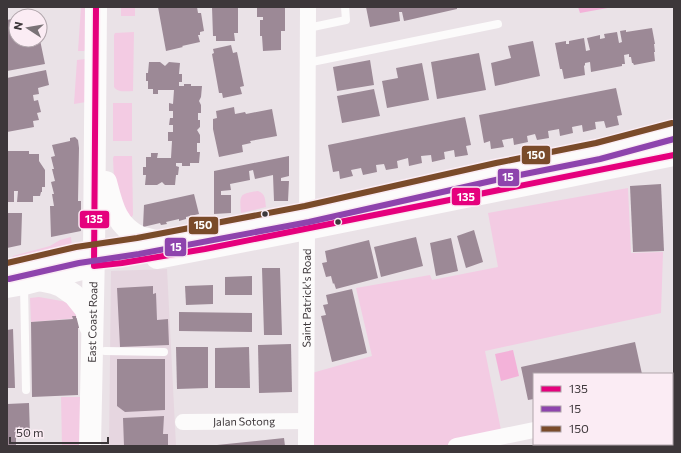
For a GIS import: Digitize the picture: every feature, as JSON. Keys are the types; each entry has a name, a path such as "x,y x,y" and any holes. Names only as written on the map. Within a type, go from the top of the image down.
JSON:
{"street":[{"name":"East Coast Road","path":"96,7 100,258 105,352 105,446"},
{"name":"East Coast Road","path":"90,446 92,332 106,182 109,7"},
{"name":"Saint Patrick's Road","path":"306,446 308,7"},
{"path":"20,278 78,254 122,264 153,258 307,222 498,171 598,151 674,131"},
{"path":"100,258 138,246 159,242 307,222 674,155"},
{"path":"106,182 112,206 122,222 132,232 141,237 159,242"},
{"path":"20,278 54,283 74,295 86,310 92,332"},
{"name":"Jalan Sotong","path":"183,422 306,421"},
{"path":"456,446 533,430"}],"lane":[{"path":"308,28 346,20 344,7"},
{"path":"308,63 498,24"},
{"path":"20,278 25,297 26,390"},
{"path":"105,352 164,352"}],"shaded area":[{"path":"81,7 91,7 87,49 84,51 78,51"},
{"path":"121,7 135,7 135,16 121,16"},
{"path":"578,7 613,7 580,13"},
{"path":"134,32 133,91 120,91 114,87 114,35 115,33"},
{"path":"85,59 86,102 74,104 77,60"},
{"path":"113,103 132,103 132,141 113,141"},
{"path":"114,156 132,156 133,215 128,222 114,180"},
{"path":"628,188 631,253 663,252 661,313 485,351 502,435 446,446 308,446 305,375 372,356 356,288 430,275 432,280 498,267 488,213"},
{"path":"258,191 264,196 266,207 241,213 240,202 242,196"},
{"path":"71,237 72,246 15,259 12,258 13,256 50,246 60,240"},
{"path":"167,269 176,446 109,446 111,271"},
{"path":"39,297 67,302 75,311 78,318 31,322 30,298"},
{"path":"513,350 519,376 501,381 495,354"},
{"path":"61,397 86,397 85,446 62,446"}],"building":[{"path":"158,7 197,7 198,13 201,13 204,31 200,32 200,35 198,35 200,42 166,51"},
{"path":"212,7 238,7 238,33 234,33 235,41 216,41 216,36 213,36"},
{"path":"285,7 285,31 281,31 281,50 263,51 262,36 260,36 260,20 263,20 263,17 257,17 257,8"},
{"path":"366,7 457,7 457,9 404,21 402,12 399,12 400,21 370,27"},
{"path":"7,20 8,48 42,48 45,64 7,71"},
{"path":"652,28 655,44 655,61 634,65 631,57 629,57 629,54 624,55 625,64 622,64 622,66 591,72 590,62 585,63 585,75 564,79 562,69 560,69 555,43 566,41 566,44 569,44 569,41 584,38 586,51 590,50 587,38 600,35 600,39 605,38 604,34 617,32 619,43 622,42 620,31 626,30 626,32"},
{"path":"533,41 540,76 495,86 491,63 511,58 508,46"},
{"path":"231,45 233,53 237,52 244,86 240,87 242,94 223,98 222,93 219,93 212,54 214,53 213,49"},
{"path":"479,53 486,90 437,99 431,62"},
{"path":"370,60 374,85 337,91 333,67"},
{"path":"149,62 160,62 165,66 169,62 180,63 179,74 182,74 182,82 179,82 179,86 191,84 191,86 202,86 199,101 201,105 201,113 198,113 200,127 197,130 200,135 200,143 197,143 197,152 200,152 199,163 190,163 190,166 182,166 182,163 176,163 176,166 179,167 175,185 165,185 162,182 157,185 145,185 146,175 143,175 143,167 146,167 146,157 151,157 151,153 158,153 157,158 171,158 172,141 168,141 168,132 173,132 173,125 169,125 170,118 173,118 173,111 169,111 169,103 173,104 174,90 158,90 158,94 153,94 153,89 148,89 146,73 148,73"},
{"path":"422,63 429,100 387,108 382,81 398,78 396,68"},
{"path":"46,70 49,85 38,88 39,94 33,95 34,101 38,100 41,112 37,113 39,120 33,121 34,127 7,132 7,78"},
{"path":"616,88 622,115 617,116 619,125 606,128 604,121 595,122 596,129 583,132 582,125 572,127 573,133 560,136 559,129 548,131 549,138 537,140 535,134 527,136 528,142 514,145 513,138 502,140 504,147 491,149 490,141 484,143 479,115"},
{"path":"374,89 380,116 342,123 337,96"},
{"path":"234,107 235,114 245,112 246,114 272,109 277,136 250,141 251,143 242,145 243,152 219,157 213,129 213,119 217,118 216,111"},
{"path":"465,117 471,145 466,146 468,155 455,157 454,150 444,152 445,159 432,162 431,155 421,156 422,163 409,166 408,158 397,161 398,168 386,170 384,164 376,165 377,172 363,175 361,168 351,170 353,176 340,179 339,171 333,172 328,145"},
{"path":"75,137 78,140 79,148 78,201 81,201 81,231 51,237 50,206 54,206 52,194 54,194 51,182 55,181 51,157 55,156 52,145 70,141 70,138"},
{"path":"7,151 29,151 29,154 39,154 39,161 45,170 45,187 42,187 40,196 33,196 33,202 17,202 18,191 14,191 14,202 7,202"},
{"path":"289,156 289,176 281,178 281,181 289,181 288,201 274,201 273,175 255,179 253,170 249,171 250,180 230,184 231,190 221,191 221,195 231,195 231,213 214,214 214,171"},
{"path":"661,184 664,251 633,252 630,186"},
{"path":"194,194 199,214 186,217 186,219 179,221 179,219 166,222 167,224 161,225 160,223 143,227 144,205"},
{"path":"7,213 22,213 21,245 7,248"},
{"path":"474,230 483,262 466,268 457,236"},
{"path":"416,237 423,266 381,277 374,247"},
{"path":"451,238 458,271 436,276 430,243"},
{"path":"369,240 378,278 336,289 331,276 326,277 322,263 327,262 325,251"},
{"path":"262,268 280,268 282,335 264,335"},
{"path":"252,276 252,295 225,295 225,277"},
{"path":"213,285 213,304 186,305 185,286"},
{"path":"153,286 153,294 156,293 157,320 168,319 169,345 120,347 117,288"},
{"path":"352,289 367,353 332,362 321,316 326,315 323,305 328,304 326,295"},
{"path":"179,312 252,313 252,332 179,331"},
{"path":"72,316 79,318 78,395 32,397 31,322 73,319"},
{"path":"13,329 15,388 7,388 7,330"},
{"path":"635,342 642,373 533,373 533,399 528,400 521,367"},
{"path":"291,344 292,392 259,393 258,345"},
{"path":"176,347 208,347 208,388 177,389"},
{"path":"249,347 250,388 215,388 215,348"},
{"path":"117,359 165,359 165,410 125,412 117,406"},
{"path":"29,403 30,436 16,436 16,446 7,446 7,404"},
{"path":"164,416 163,434 168,434 168,446 124,446 123,418"},
{"path":"284,438 285,446 217,446 217,445"},
{"path":"554,445 570,445 570,446"},
{"path":"600,445 600,446 574,446"},
{"path":"608,445 648,445 648,446"}],"transit line":[{"name":"135","path":"96,7 94,266 122,263 205,249 674,155"},
{"name":"150","path":"7,263 76,247 137,238 305,206 496,163 596,143 672,123"},
{"name":"15","path":"9,279 79,263 139,254 309,222 500,179 600,159 674,139"}]}
